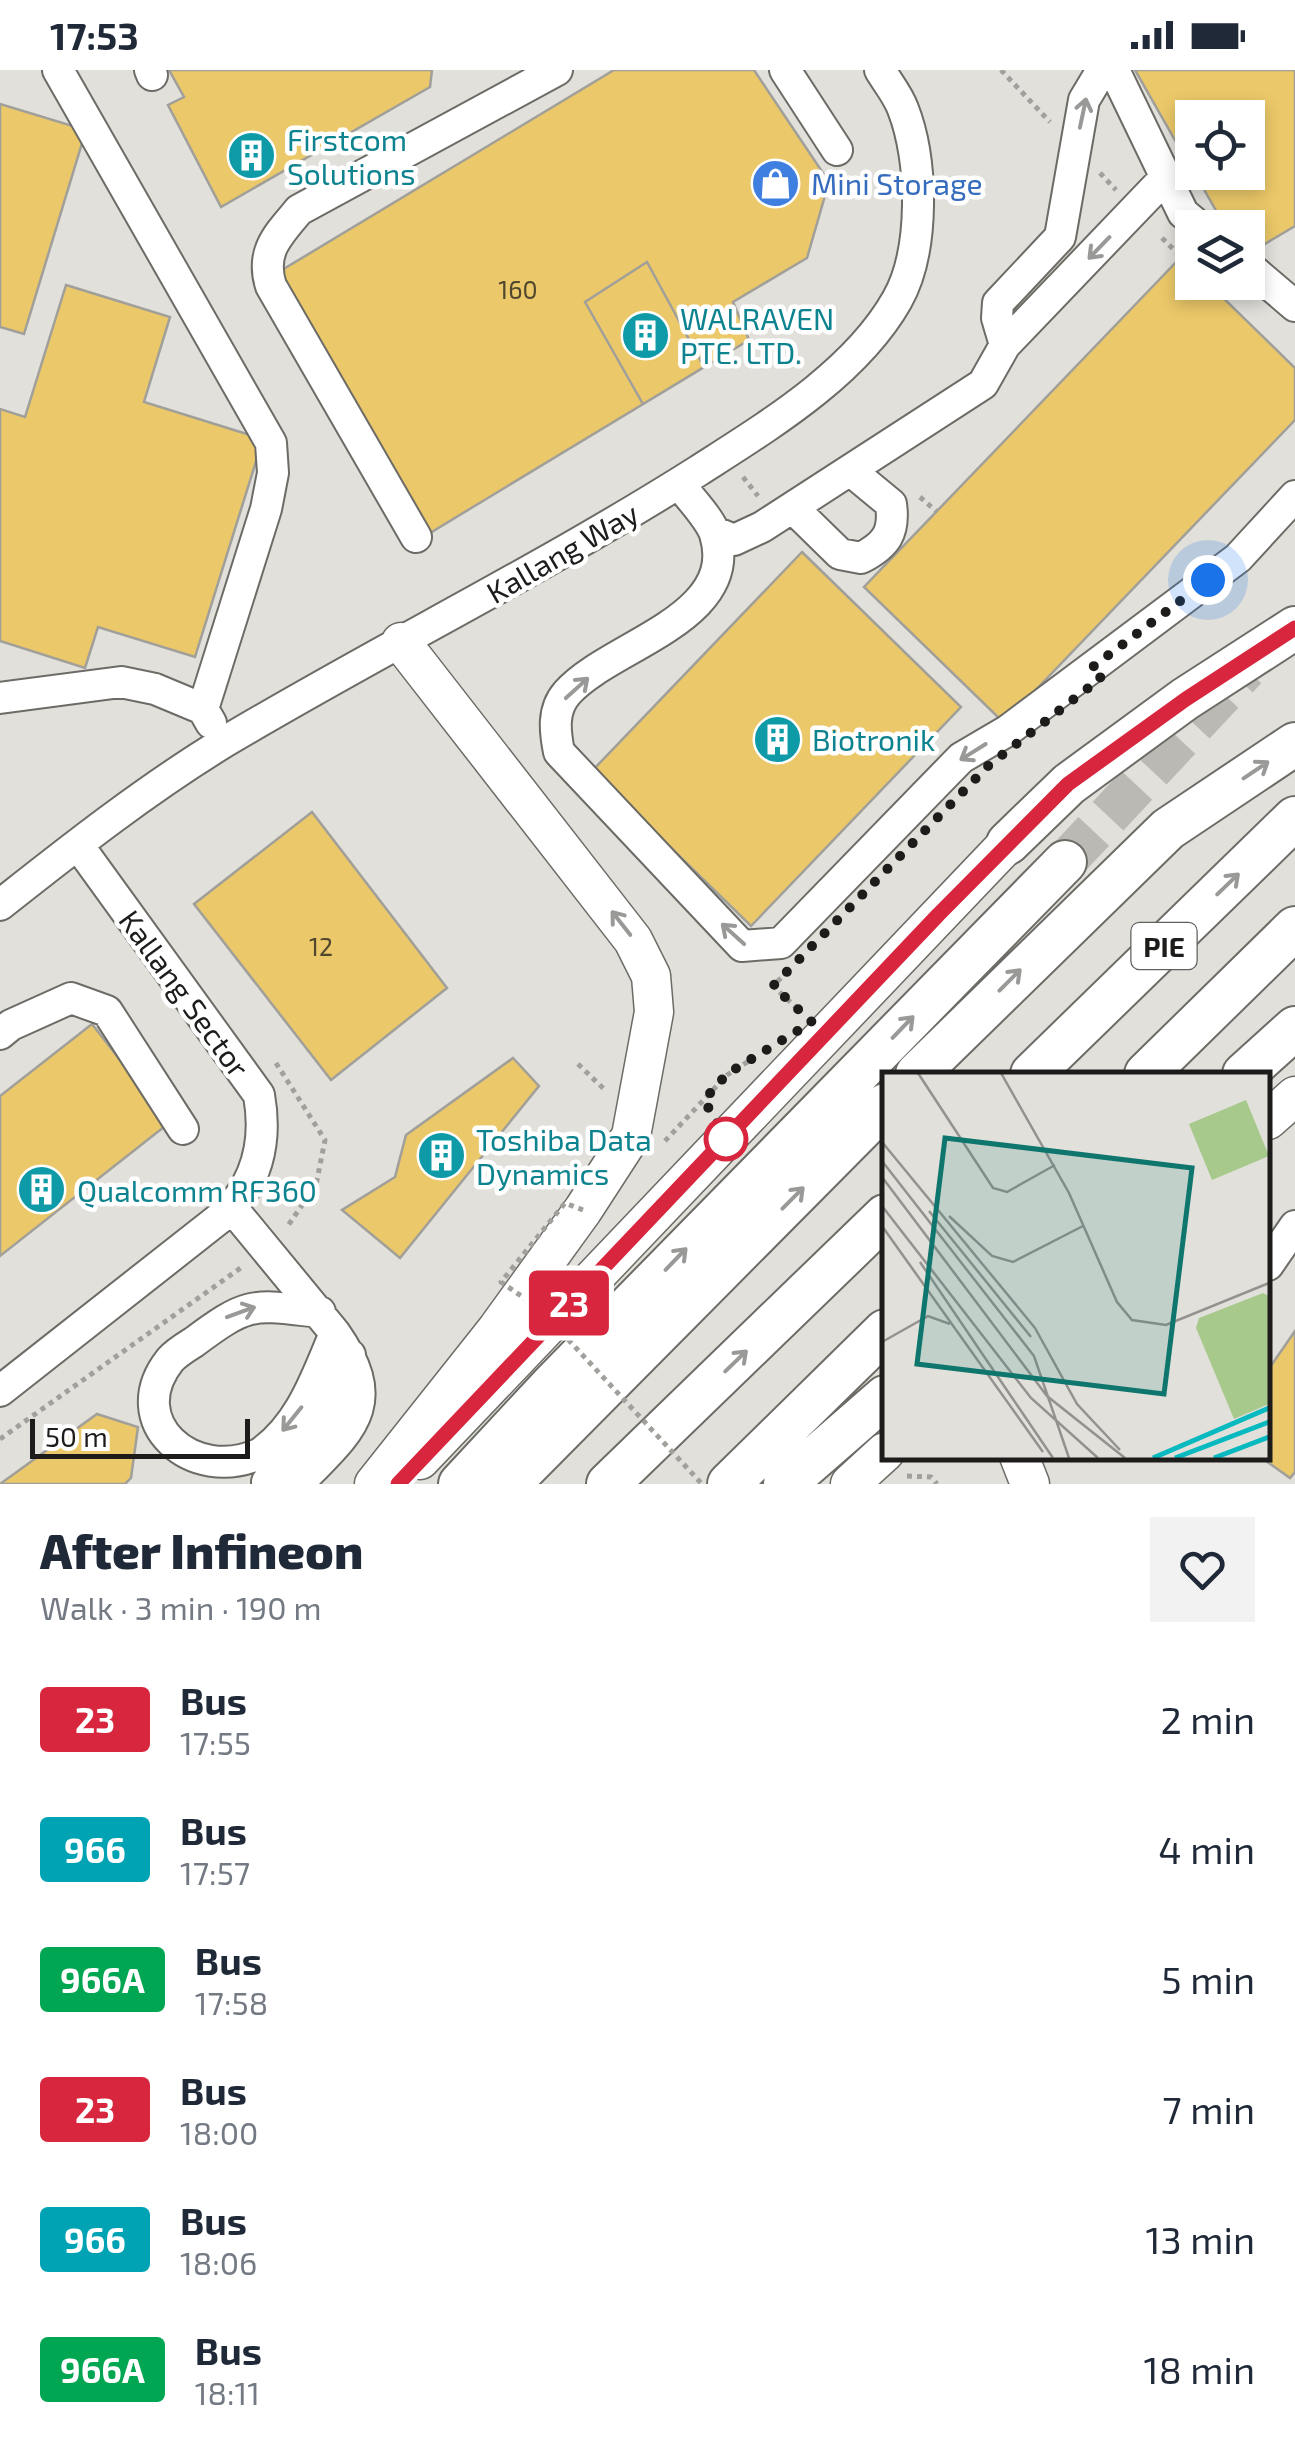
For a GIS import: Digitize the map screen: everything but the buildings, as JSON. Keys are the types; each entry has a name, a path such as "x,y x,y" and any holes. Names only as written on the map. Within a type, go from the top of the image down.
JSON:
{"highway":[{"path":"1008,843 1068,784 1186,699 1295,628"},
{"path":"918,1072 1168,828 1295,744"},
{"name":"PIE","path":"1034,1072 1295,818"},
{"path":"460,1484 552,1385 1065,862"},
{"name":"PIE","path":"1148,1072 1295,928"},
{"path":"1246,1072 1295,1028"},
{"path":"509,1484 871,1120"},
{"path":"608,1484 882,1219"},
{"path":"729,1484 882,1333"},
{"path":"785,1484 882,1400"}],"main road":[{"path":"374,1484 497,1329 631,1136 654,1012 651,976 634,940 401,642"},
{"path":"398,1484 1008,843"},
{"path":"1270,1118 1295,1096"},
{"path":"1020,1459 1030,1484"},
{"path":"850,1484 892,1464"}],"street":[{"path":"58,70 271,443 273,473 266,509 203,709"},
{"path":"416,537 271,286 266,270 269,246 299,210 557,70"},
{"path":"786,70 836,150"},
{"name":"Kallang Way","path":"0,905 223,743 678,483 804,401 862,346 898,299 914,249 918,199 913,144 902,106 880,70"},
{"path":"1005,345 997,318 998,303 1060,237 1084,100 1102,70"},
{"path":"1114,70 1182,210"},
{"path":"678,483 714,532 734,540 762,528 983,384 1005,345 1166,177"},
{"path":"1265,280 1295,306"},
{"path":"793,508 840,554 861,558 882,547 894,526 891,504 852,471"},
{"path":"714,532 715,573 708,592 688,612 566,694 554,725 559,752 742,946 781,943 961,758 1007,731 1238,558 1295,496"},
{"path":"0,698 121,682 155,689 203,709 223,743"},
{"name":"Kallang Sector","path":"0,1391 232,1208 251,1179 262,1148 264,1120 259,1095 78,845"},
{"path":"0,1034 11,1024 71,998 107,1011 182,1128"},
{"path":"232,1208 335,1333 363,1393 357,1416 298,1484"},
{"path":"1270,1262 1295,1226"},
{"path":"260,1306 335,1333 307,1400 260,1453 238,1464 208,1466 183,1459 168,1445 157,1425 155,1402 160,1378 170,1359 233,1312 260,1306"},
{"path":"267,1482 327,1414 344,1384 335,1333"}],"path":[{"path":"800,959 773,986 812,1022"},
{"path":"656,1150 727,1074 770,1048"},
{"path":"578,1064 606,1091"},
{"path":"583,1210 565,1203 501,1282 540,1308 702,1484"},
{"path":"892,1464 931,1477 936,1484"}],"tunnel":[{"path":"1065,862 1246,669"}],"bus line":[{"name":"23","path":"398,1484 938,915 1068,784 1186,699 1295,628"}],"place":[{"name":"Firstcom Solutions","path":"252,156"},
{"name":"Mini Storage","path":"776,183"},
{"name":"WALRAVEN PTE. LTD.","path":"645,335"},
{"name":"Biotronik","path":"777,739"},
{"name":"Toshiba Data Dynamics","path":"441,1156"},
{"name":"Qualcomm RF360","path":"42,1190"}],"route":[{"path":"726,1139 704,1100 727,1074 812,1022 773,986 988,766 1101,678 1090,669 1208,580"}]}
